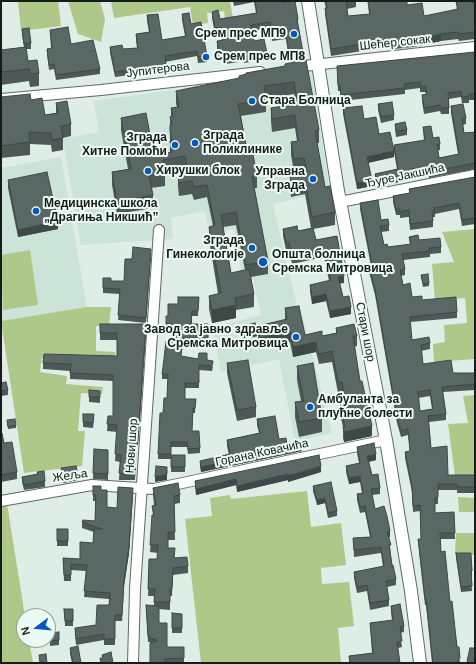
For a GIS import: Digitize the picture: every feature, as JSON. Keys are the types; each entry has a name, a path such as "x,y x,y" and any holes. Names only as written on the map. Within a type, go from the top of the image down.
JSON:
{"main road":[{"name":"Стари шор","path":"308,1 340,202 386,440 411,591 420,663"}],"street":[{"name":"Шећер сокак","path":"319,64 475,47"},
{"path":"283,69 319,64"},
{"name":"Јупитерова","path":"1,99 101,90 268,70"},
{"name":"Ђуре Јакшића","path":"340,202 475,175"},
{"name":"Нови шор","path":"133,663 135,589 143,489 159,230"},
{"name":"Горана Ковачића","path":"143,489 169,486 386,440"},
{"name":"Жеља","path":"1,501 92,485 143,489"}],"shaded area":[{"name":"Општа болница Сремска Митровица","path":"311,71 330,191 273,204 297,306 304,322 332,433 295,441 279,359 221,372 212,327 261,315 253,279 243,281 234,229 209,234 205,211 171,218 173,239 81,245 63,139 99,132 94,101"},
{"name":"Медицинска школа „Драгиња Никшић”","path":"61,157 87,307 1,321 1,168"}],"green space":[{"path":"18,1 58,1 61,26 21,31"},
{"path":"68,1 100,1 105,19 101,42 78,34"},
{"path":"111,1 230,1 233,19 225,20 224,11 207,13 208,23 193,25 190,7 114,18"},
{"path":"475,229 475,359 434,362 433,344 445,342 444,325 467,323 465,298 435,300 432,264 454,262 442,232"},
{"path":"30,250 38,305 3,310 1,255"},
{"path":"87,307 111,307 109,325 96,326 96,351 115,352 115,360 42,358 40,372 67,376 66,384 103,387 102,394 81,393 78,431 85,431 82,466 24,473 1,321"},
{"path":"475,395 475,477 455,476 448,424 468,423 463,396"},
{"path":"307,491 311,527 341,523 346,565 321,568 322,584 349,582 354,626 338,628 341,663 201,663 185,519 212,516 210,498 230,495 231,499"},
{"path":"458,497 475,498 475,512 459,512"},
{"path":"1,504 7,504 24,608 16,608 16,648 30,648 33,663 1,663"},
{"path":"456,533 475,533 475,555 455,554"}],"building":[{"path":"255,1 282,1 282,3 295,1 303,52 289,54 286,33 272,35 270,22 251,25 254,41 264,39 267,53 226,58 225,53 219,54 217,41 223,40 221,27 215,28 212,12 218,10 220,19 257,13"},
{"path":"326,1 353,1 346,2 348,16 370,14 368,2 407,1 407,5 422,3 424,16 458,9 456,2 472,1 472,3 475,2 475,32 441,34 413,40 394,42 393,39 331,49 325,8 327,8"},
{"path":"189,13 191,24 201,22 207,56 198,57 197,51 165,56 166,64 115,72 110,47 122,45 123,49 138,48 136,34 150,32 147,15 158,14 162,40 186,36 182,14"},
{"path":"68,27 71,44 93,40 100,69 56,75 54,64 49,65 47,49 52,48 50,30"},
{"path":"29,28 31,43 24,44 22,29"},
{"path":"26,47 28,61 37,60 39,73 30,74 29,69 1,72 1,50"},
{"path":"475,52 475,94 469,94 469,96 462,97 461,91 448,93 449,108 441,108 440,105 424,108 422,95 427,94 425,86 420,86 420,82 404,84 405,88 341,95 340,85 338,85 337,66"},
{"path":"306,60 319,130 315,131 325,187 330,186 335,212 312,217 305,181 291,184 290,175 307,172 304,158 294,159 291,142 298,141 295,115 272,119 271,108 298,104 294,82 264,86 266,100 238,104 247,150 252,149 257,175 252,176 268,261 246,265 236,212 221,215 231,273 249,269 254,294 235,298 236,305 212,310 209,296 221,293 209,227 215,225 207,185 194,187 192,181 179,183 178,174 188,172 185,156 163,160 165,173 149,176 153,195 117,202 112,172 131,169 121,118 146,113 154,156 172,152 170,125 172,124 170,117 173,116 171,108 179,107 176,91 239,78 239,76 246,73 285,66 285,64"},
{"path":"30,94 31,100 42,98 45,115 58,113 56,103 67,101 71,124 61,126 63,138 52,140 51,133 29,132 30,142 1,146 1,97"},
{"path":"392,102 394,115 381,117 378,104"},
{"path":"463,104 466,118 462,119 464,133 475,132 475,163 429,172 428,167 411,169 412,173 377,181 375,174 398,169 394,145 425,140 423,127 431,126 433,138 439,137 440,144 437,144 439,158 459,154 451,106"},
{"path":"362,106 364,119 376,117 379,134 390,132 394,151 367,157 372,180 357,183 343,108"},
{"path":"405,122 407,130 396,131 395,124"},
{"path":"47,172 58,221 18,230 8,180"},
{"path":"475,177 475,218 462,220 459,203 434,208 435,211 432,211 433,221 410,224 409,210 400,212 400,209 396,209 393,196 410,193 409,189"},
{"path":"378,200 381,220 388,219 389,225 380,226 384,245 387,244 388,247 411,244 409,237 418,235 419,240 440,238 441,247 429,248 430,251 402,254 405,269 400,270 403,285 410,283 412,297 422,296 422,300 456,297 457,312 410,317 412,340 429,337 430,343 421,345 423,364 451,360 453,373 475,373 475,384 442,387 446,414 428,416 431,448 447,446 448,475 475,475 475,487 457,487 457,484 438,484 438,497 435,498 435,513 454,512 455,533 440,533 441,552 445,551 450,602 452,601 457,647 459,647 460,658 457,662 459,663 433,663 418,539 421,539 420,505 413,506 412,486 405,452 410,451 408,429 401,431 397,417 375,289 369,266 372,265 360,203","holes":["430,390 433,409 420,411 418,392"]},
{"path":"297,226 298,231 313,228 316,240 337,236 344,276 338,277 343,297 349,296 351,307 330,311 326,294 312,297 310,285 331,280 324,250 292,256 289,242 286,242 283,229"},
{"path":"133,247 151,249 146,318 118,315 120,289 103,288 103,278 111,278 111,281 124,281 125,259 132,259"},
{"path":"428,274 429,283 423,284 421,275"},
{"path":"178,297 199,297 198,311 192,311 191,324 208,324 208,338 183,338 181,356 198,359 199,353 207,353 207,360 213,361 212,366 199,365 199,383 185,383 185,399 196,399 195,408 193,408 192,431 199,431 200,448 188,449 187,442 171,442 171,454 158,454 160,413 163,413 164,398 167,398 168,374 162,374 166,341 172,341 172,324 166,324 166,316 168,316 168,304 178,304"},
{"path":"299,306 305,335 322,331 322,336 337,333 336,328 354,324 357,336 353,336 360,381 362,381 372,426 344,432 343,427 345,427 340,403 346,402 342,382 338,382 332,351 319,354 316,342 293,347 290,331 260,338 258,326 287,319 285,308"},
{"path":"255,323 257,331 241,335 239,327"},
{"path":"100,324 146,324 138,438 132,438 131,452 136,452 135,474 119,473 121,455 115,454 117,425 107,424 108,416 113,416 113,375 70,373 71,364 43,363 44,354 117,356 117,333 100,333"},
{"path":"248,360 256,407 237,410 227,363"},
{"path":"313,363 322,418 299,422 295,402 304,401 297,366"},
{"path":"6,382 8,390 1,391 1,383"},
{"path":"89,390 100,391 100,397 89,397"},
{"path":"83,414 94,414 93,423 83,422"},
{"path":"275,416 279,439 286,438 287,444 300,441 302,445 201,467 200,461 230,454 227,440 260,433 257,419"},
{"path":"15,419 16,425 8,427 7,420"},
{"path":"1,433 4,443 12,442 17,472 1,475"},
{"path":"374,443 376,454 367,456 372,475 378,474 380,488 371,489 375,509 384,506 387,516 390,531 387,532 391,545 389,545 396,579 386,581 389,600 370,603 367,585 357,587 354,572 384,566 381,547 354,550 353,538 371,537 365,506 360,507 357,494 363,493 360,476 349,478 346,466 360,463 357,447"},
{"path":"94,449 108,450 108,474 93,473"},
{"path":"171,455 185,455 185,467 171,467"},
{"path":"319,455 321,466 288,476 288,474 237,486 236,479 196,489 195,481"},
{"path":"76,466 78,475 63,478 61,468"},
{"path":"156,466 167,467 167,474 155,477"},
{"path":"44,471 45,481 24,485 22,477 38,474 37,472"},
{"path":"331,482 337,511 328,513 325,498 317,500 313,486"},
{"path":"178,483 180,495 174,496 175,532 168,532 168,548 175,548 174,558 187,557 188,566 173,568 172,588 170,588 170,602 154,602 155,589 148,589 149,559 157,559 158,545 150,545 152,515 154,515 152,506 156,505 153,488"},
{"path":"93,486 101,486 101,490 107,490 107,507 117,508 118,487 133,488 122,615 115,615 115,639 104,639 104,634 76,639 75,628 96,625 97,605 109,605 110,593 84,591 87,565 71,564 71,575 64,575 63,558 80,559 80,542 93,543 94,529 102,529 82,522 83,520 95,521 96,495 93,495"},
{"path":"57,529 68,529 68,541 57,541"},
{"path":"456,553 471,553 472,586 461,587"},
{"path":"400,604 404,626 400,627 402,641 397,642 400,663 350,663 349,656 373,653 370,623 393,620 391,606"},
{"path":"146,605 159,606 159,623 167,623 167,647 184,647 184,658 165,659 165,663 150,663 150,643 157,641 156,639 150,639 150,636 148,636"},
{"path":"64,609 73,609 73,621 65,621"},
{"path":"172,613 182,614 182,628 172,628"},
{"path":"56,632 59,632 59,640 56,640"},
{"path":"78,646 81,663 73,663 70,648"},
{"path":"470,648 475,648 475,663 470,663 467,661"},
{"path":"111,652 113,663 101,663 100,658 103,658 102,655"},
{"path":"46,654 47,663 40,663 39,655"}],"place":[{"name":"Срем прес МП9","path":"294,34"},
{"name":"Срем прес МП8","path":"206,57"},
{"name":"Стара Болница","path":"252,101"},
{"name":"Зграда Поликлинике","path":"195,143"},
{"name":"Зграда Хитне Помоћи","path":"175,145"},
{"name":"Хирушки блок","path":"148,171"},
{"name":"Управна Зграда","path":"313,179"},
{"name":"Медицинска школа „Драгиња Никшић”","path":"36,211"},
{"name":"Зграда Гинекологије","path":"252,248"},
{"name":"Општа болница Сремска Митровица","path":"263,262"},
{"name":"Завод за јавно здравље Сремска Митровица","path":"296,337"},
{"name":"Амбуланта за плућне болести","path":"310,407"}]}
